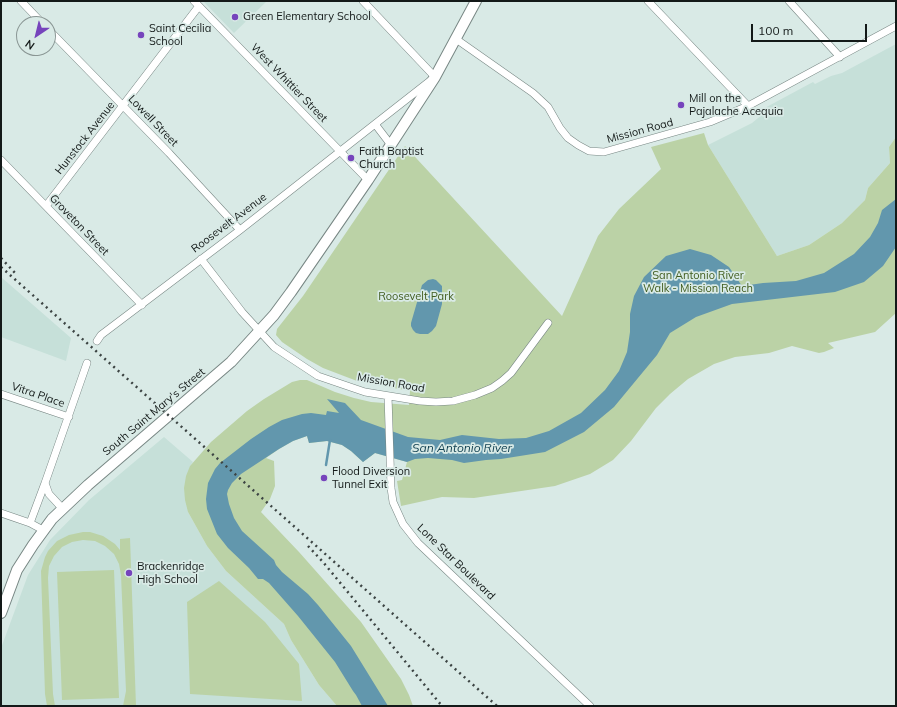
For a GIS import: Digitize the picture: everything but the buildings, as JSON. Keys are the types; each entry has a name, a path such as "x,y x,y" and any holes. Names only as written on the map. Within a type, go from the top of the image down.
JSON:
{"main road":[{"name":"Roosevelt Avenue","path":"260,332 290,295 392,145 435,77 476,1"},
{"name":"South Saint Mary's Street","path":"1,613 17,570 32,545 62,508 227,366 260,332"}],"street":[{"path":"21,1 35,16"},
{"path":"363,1 435,77"},
{"path":"648,1 748,106"},
{"path":"788,1 840,57"},
{"name":"Hunstock Avenue","path":"46,206 123,106 197,4"},
{"name":"West Whittier Street","path":"197,4 368,180"},
{"name":"Mission Road","path":"456,39 533,93 548,107 560,128 568,138 589,151 604,152 710,122 748,106 896,26"},
{"name":"Lowell Street","path":"56,37 240,230"},
{"name":"Roosevelt Avenue","path":"97,341 101,335 341,152 435,77"},
{"path":"375,124 392,145"},
{"name":"Groveton Street","path":"1,160 142,305"},
{"name":"Mission Road","path":"201,259 274,347 318,376 365,392 436,402 475,396 492,388 502,381 511,372 548,323"},
{"path":"30,523 87,363"},
{"name":"Vitra Place","path":"1,394 69,417"},
{"name":"Lone Star Boulevard","path":"388,396 390,470 393,502 397,513 410,533 590,706"},
{"path":"45,484 49,494 62,508"},
{"path":"1,513 30,523 43,530"}],"shaded area":[{"name":"Green Elementary School","path":"203,1 267,1 234,33"},
{"path":"896,44 896,137 889,147 890,163 868,188 865,200 842,223 809,245 777,256 708,145 752,123 763,114 761,110 813,82 815,84 831,76 842,73"},
{"path":"1,277 71,338 66,361 1,337"},
{"name":"Brackenridge High School","path":"164,437 193,462 190,466 188,512 207,546 226,571 284,624 291,640 319,685 337,706 1,706 1,648 28,575 50,540 89,500"}],"green space":[{"name":"San Antonio River Walk - Mission Reach","path":"704,133 708,145 777,256 809,245 842,223 865,200 868,188 890,163 889,147 896,137 896,313 875,332 828,343 834,348 824,352 819,353 792,346 769,353 735,357 714,364 688,379 670,394 656,408 631,441 613,460 590,474 555,486 474,498 442,497 401,506 397,481 402,480 407,462 375,453 363,462 342,445 327,441 309,443 307,436 293,441 266,458 274,461 275,486 270,499 261,512 299,552 361,622 401,679 413,706 337,706 319,685 291,640 284,624 226,571 207,546 188,512 184,488 186,476 190,466 211,442 247,411 292,382 307,380 354,398 371,402 409,405 410,391 357,381 323,368 282,342 276,335 277,329 303,296 405,146 562,316 598,236 619,209 661,169 651,147"},
{"path":"90,532 103,536 115,544 120,550 120,539 130,538 136,706 123,706 126,691 121,575 119,564 114,554 105,546 95,541 83,540 72,542 62,547 54,556 49,566 48,578 53,694 55,706 47,706 45,694 41,571 48,551 57,541 69,535"},
{"path":"114,570 119,698 62,700 57,572"},
{"path":"219,581 265,622 299,664 302,701 190,694 187,602"}],"water":[{"name":"San Antonio River","path":"896,199 896,247 883,266 864,282 835,292 732,304 696,317 670,333 657,355 614,407 584,432 545,452 464,463 452,460 428,458 415,459 407,462 375,453 363,462 342,445 327,441 309,443 307,436 293,441 279,449 241,474 232,483 227,494 234,518 242,531 274,560 282,572 308,594 318,605 351,646 388,706 362,706 335,662 298,616 269,583 263,579 258,579 228,548 217,534 207,509 206,499 208,483 215,469 220,463 251,439 282,420 302,414 311,413 326,415 327,411 339,413 327,399 345,403 361,420 408,437 440,440 462,435 499,439 526,438 549,431 581,413 605,390 619,371 627,352 630,332 630,314 634,296 644,277 666,256 690,249 711,255 729,267 742,286 796,281 824,273 854,254 870,237 878,223 882,210"},
{"path":"433,279 442,286 442,304 436,326 428,334 416,333 411,326 411,323 422,285 428,280"}],"waterway":[{"path":"326,465 330,440"}],"railway":[{"path":"1,258 16,274"},
{"path":"1,267 497,706"},
{"path":"308,546 323,562 442,706"}],"place":[{"name":"Green Elementary School","path":"235,17"},
{"name":"Saint Cecilia School","path":"141,35"},
{"name":"Mill on the Pajalache Acequia","path":"681,105"},
{"name":"Faith Baptist Church","path":"351,158"},
{"name":"Flood Diversion Tunnel Exit","path":"324,478"},
{"name":"Brackenridge High School","path":"129,573"}],"park label":[{"name":"Roosevelt Park","path":"416,297"}]}
